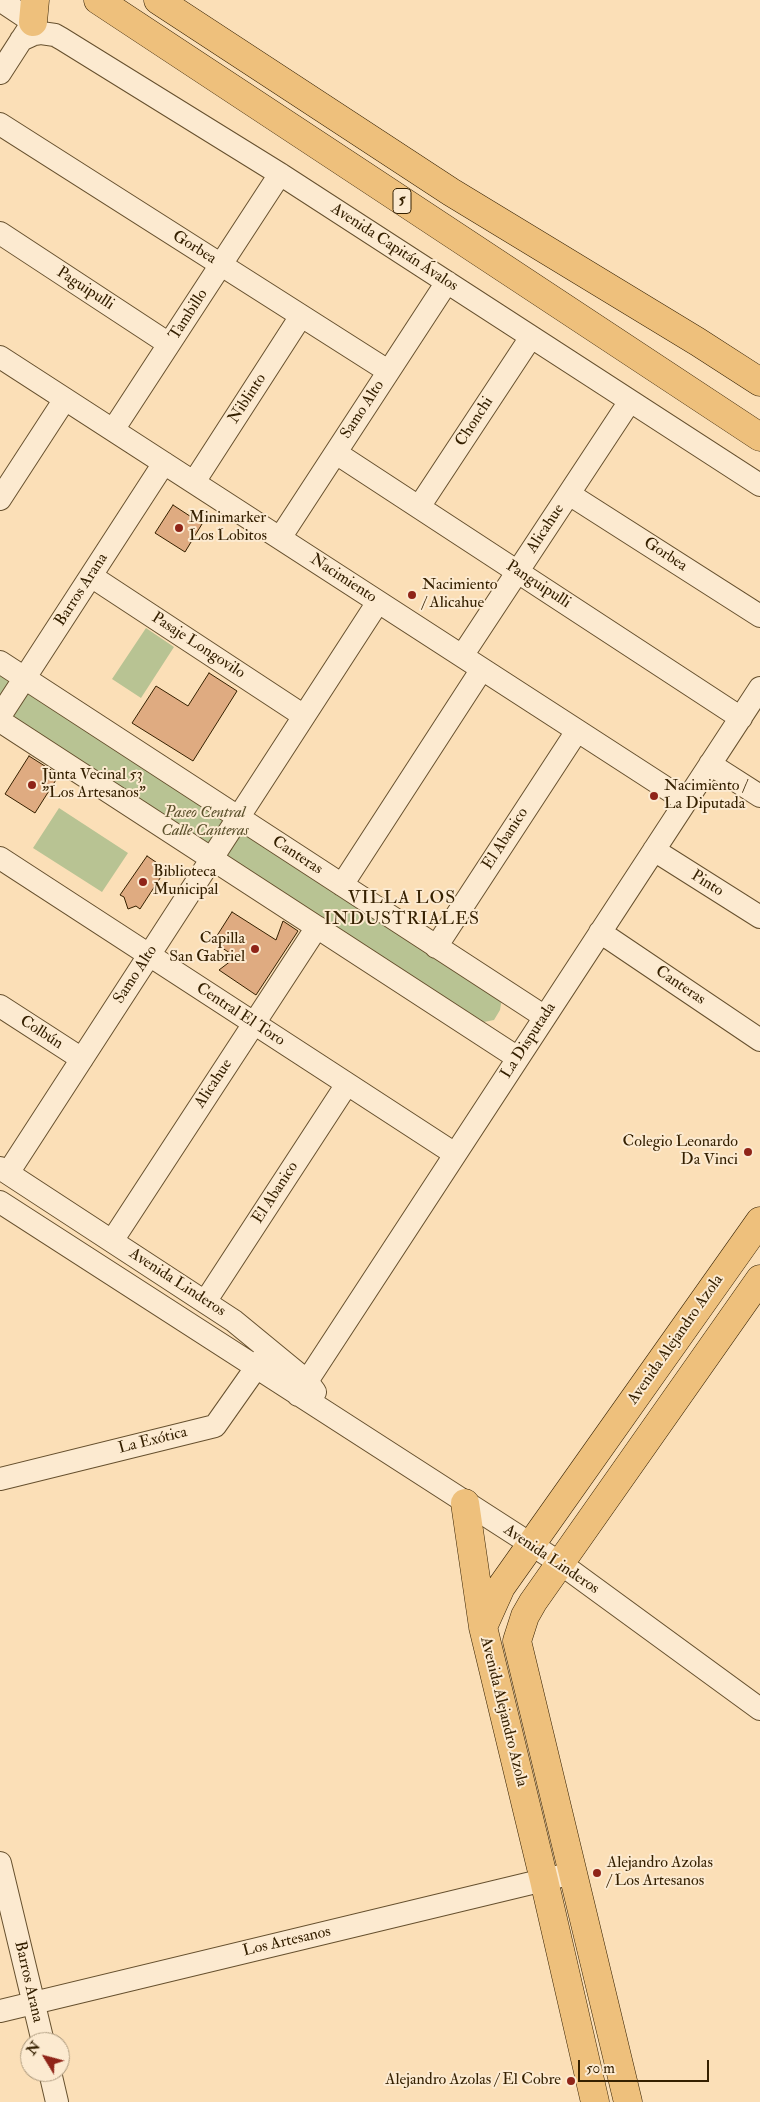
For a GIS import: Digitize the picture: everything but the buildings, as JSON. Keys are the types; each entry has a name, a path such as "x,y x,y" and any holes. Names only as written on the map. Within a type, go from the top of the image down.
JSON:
{"main road":[{"name":"5","path":"98,0 760,437"},
{"name":"5","path":"158,0 451,192 698,342 760,382"},
{"name":"Avenida Alejandro Azola","path":"595,2102 544,1880 482,1627 501,1587 760,1221"},
{"name":"Avenida Alejandro Azola","path":"628,2102 517,1641 525,1616 560,1563 760,1279"},
{"path":"465,1503 482,1627"}],"street":[{"path":"0,0 34,16 0,74"},
{"name":"Avenida Capitán Ávalos","path":"34,16 34,34 41,33 62,38 280,174 760,485"},
{"name":"Gorbea","path":"0,124 388,371"},
{"name":"Tambillo","path":"113,430 280,174"},
{"name":"Paguipulli","path":"0,233 169,344"},
{"name":"Samo Alto","path":"280,538 446,282"},
{"name":"Niblinto","path":"194,482 301,316"},
{"name":"Chonchi","path":"418,507 531,337"},
{"name":"Nacimiento","path":"0,357 686,801"},
{"path":"0,499 65,399"},
{"name":"Alicahue","path":"462,656 630,401"},
{"name":"Panguipulli","path":"336,453 741,718"},
{"name":"Barros Arana","path":"0,716 164,463"},
{"name":"Gorbea","path":"569,494 760,616"},
{"name":"Pasaje Longovilo","path":"91,576 304,716"},
{"name":"Samo Alto","path":"4,1170 82,1059 378,602"},
{"name":"Canteras","path":"0,662 545,1017"},
{"path":"342,885 482,669"},
{"name":"La Disputada","path":"302,1388 760,688"},
{"path":"0,721 518,1058"},
{"name":"El Abanico","path":"436,946 577,731"},
{"path":"710,764 760,796"},
{"name":"Pinto","path":"654,850 760,917"},
{"name":"Central El Toro","path":"0,858 455,1154"},
{"name":"Alicahue","path":"112,1241 317,927"},
{"name":"Canteras","path":"600,932 760,1040"},
{"name":"Colbún","path":"0,1006 82,1059"},
{"name":"El Abanico","path":"205,1302 347,1084"},
{"name":"Avenida Linderos","path":"4,1170 234,1321 270,1348 302,1388 335,1419 560,1563 760,1709"},
{"name":"Avenida Linderos","path":"0,1202 256,1368 302,1388"},
{"name":"La Exótica","path":"0,1479 215,1426 270,1348"},
{"name":"Barros Arana","path":"0,1863 40,2032"},
{"name":"Los Artesanos","path":"0,2010 573,1873"},
{"path":"52,2082 57,2102"}],"green space":[{"path":"146,628 174,647 141,698 112,679"},
{"name":"Paseo Central Calle Canteras","path":"0,673 502,998 500,1010 494,1020 484,1022 0,711"},
{"path":"59,808 128,853 102,892 33,848"}],"place":[{"name":"Minimarker Los Lobitos","path":"179,528"},
{"name":"Nacimiento / Alicahue","path":"412,595"},
{"name":"Junta Vecinal 53 \"Los Artesanos\"","path":"32,785"},
{"name":"Nacimiento / La Diputada","path":"654,796"},
{"name":"Biblioteca Municipal","path":"143,882"},
{"name":"Capilla San Gabriel","path":"255,949"},
{"name":"Colegio Leonardo Da Vinci","path":"748,1152"},
{"name":"Alejandro Azolas / Los Artesanos","path":"597,1873"},
{"name":"Alejandro Azolas / El Cobre","path":"571,2081"}],"district":[{"name":"VILLA LOS INDUSTRIALES","path":"402,910"}]}
